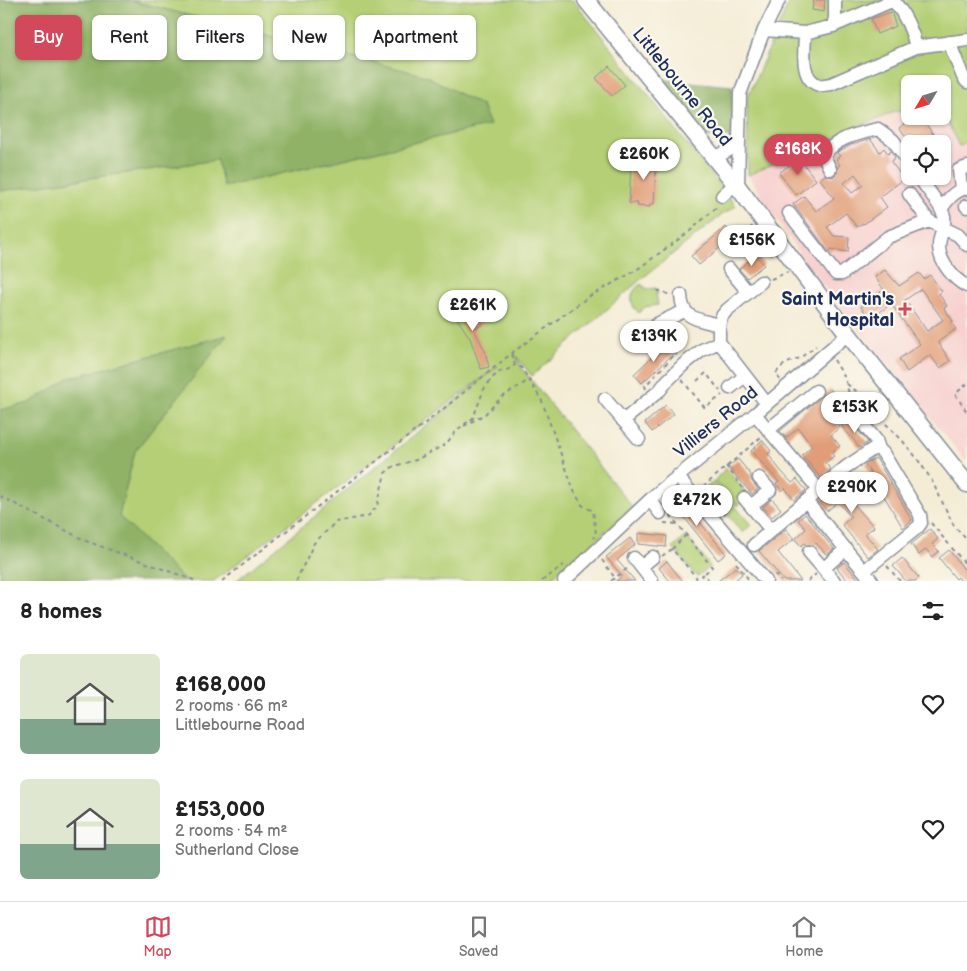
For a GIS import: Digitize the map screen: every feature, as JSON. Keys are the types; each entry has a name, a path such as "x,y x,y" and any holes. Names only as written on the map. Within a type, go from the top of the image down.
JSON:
{"main road":[{"name":"Littlebourne Road","path":"586,0 715,158 848,334 967,484"}],"street":[{"path":"719,201 737,186 740,94 764,30 779,0"},
{"path":"833,26 835,0"},
{"path":"764,30 805,33 833,26 894,0 904,14 913,34 916,47"},
{"path":"805,33 806,71 810,79 820,85 831,84 916,47 967,40"},
{"path":"949,42 963,77 967,82"},
{"path":"830,169 824,156 828,150 848,137 878,129 893,140 901,151"},
{"path":"715,158 738,142"},
{"path":"941,209 950,197 964,189 959,170 967,167"},
{"path":"924,185 941,209 944,218 944,228 939,247 944,263 955,279 967,286"},
{"path":"910,194 929,221 958,235 967,245"},
{"path":"789,213 836,274 842,274 888,237 929,221"},
{"path":"729,269 748,292"},
{"path":"761,282 726,310 719,325 719,342 767,404"},
{"path":"681,296 684,311 694,318 719,325"},
{"path":"657,324 684,311"},
{"name":"Villiers Road","path":"564,581 677,476 755,414 848,334"},
{"path":"624,421 660,390 675,372 702,350 719,342"},
{"path":"730,388 745,376"},
{"path":"766,433 816,391"},
{"path":"605,399 639,439"},
{"path":"806,501 868,576 880,558 918,527 921,521 920,515 879,449 876,440 846,403"},
{"path":"755,414 766,433 819,490"},
{"path":"754,545 846,467 873,449 879,449"},
{"path":"677,476 765,581"},
{"path":"760,478 770,490 747,501 771,530"},
{"path":"650,500 660,513"},
{"path":"824,568 846,549"},
{"path":"809,552 834,581"},
{"path":"652,581 637,562 653,557"}],"path":[{"path":"222,581 442,410 512,353 588,297 635,271 690,231 719,201"},
{"path":"749,223 767,252 781,260"},
{"path":"761,282 766,283 775,276 790,271 787,268"},
{"path":"657,291 681,296"},
{"path":"786,388 778,378 777,371 787,362 801,358 810,350 821,346"},
{"path":"512,353 515,365"},
{"path":"296,581 314,542 319,537 336,522 368,516 377,507 385,473 394,466 416,460 446,444 457,430 473,418 484,389 492,378 501,371 515,365 521,366 542,400 574,491 582,505 592,511 596,534 591,542"},
{"path":"675,372 706,408 722,394 706,374 697,381"},
{"path":"457,430 485,414 502,397 529,380"},
{"path":"847,384 864,397 916,457 930,479 954,526 967,540"},
{"path":"967,384 954,394 967,412"},
{"path":"887,434 892,430"},
{"path":"693,495 766,433"},
{"path":"726,466 750,496 747,501"},
{"path":"0,496 86,541 196,581"},
{"path":"660,513 667,512 712,567 694,581"},
{"path":"921,521 934,526 967,566"},
{"path":"653,557 661,557 686,535"},
{"path":"672,549 697,578"},
{"path":"880,558 900,581"},
{"path":"542,581 571,560"},
{"path":"602,560 616,578"},
{"path":"611,581 637,562"},
{"path":"704,574 709,581"}],"shaded area":[{"name":"Saint Martin's Hospital","path":"901,111 901,125 949,125 959,146 967,143 967,462 878,355 806,264 748,175 894,112"}],"green space":[{"path":"0,0 573,0 736,206 640,280 532,376 516,356 521,367 633,508 548,581 236,581 498,366 214,581 183,581 0,497"},
{"path":"0,0 129,0 188,15 177,15 177,60 263,60 263,34 273,37 273,60 345,60 345,55 355,58 355,60 364,60 427,76 482,106 490,125 224,187 217,160 0,191"},
{"path":"790,0 967,0 967,143 959,146 949,125 951,125 951,75 901,75 901,111 894,112 748,175 747,99"},
{"path":"658,79 732,86 733,137 706,137"},
{"path":"641,284 647,289 656,288 658,305 645,307 639,313 633,306 632,298 634,290"},
{"path":"227,335 135,451 119,516 185,581 0,581 0,410 29,403 69,378"},
{"path":"726,468 747,494 738,506 715,480"},
{"path":"714,481 751,525 743,533 705,489"},
{"path":"686,536 710,566 697,577 673,548"}],"building":[{"path":"814,0 825,0 824,12 812,10"},
{"path":"891,12 896,26 877,34 871,19"},
{"path":"609,66 625,85 612,96 596,78"},
{"path":"903,125 926,125 934,135 904,135 899,128"},
{"path":"870,139 880,152 884,148 888,154 891,151 895,157 891,162 901,175 901,181 880,197 887,207 864,224 857,227 846,213 827,227 834,236 849,237 848,252 831,249 829,252 793,204 804,196 816,211 834,198 820,179 825,175 833,177 837,173 838,166 840,165 836,159 840,156 837,153","holes":["855,174 863,185 852,193 844,183"]},
{"path":"646,148 657,149 654,204 650,204 650,207 637,206 638,203 629,203 631,165 645,166"},
{"path":"799,158 816,180 796,195 779,173"},
{"path":"726,227 734,236 699,265 691,256"},
{"path":"756,255 764,265 747,278 739,269"},
{"path":"885,270 899,286 919,273 924,279 930,275 942,291 939,294 947,306 944,308 956,329 938,342 950,361 940,368 930,355 907,372 899,359 920,344 891,304 870,319 861,307 884,290 875,277","holes":["921,289 943,320 927,331 905,300"]},
{"path":"468,303 483,324 474,329 485,351 489,367 481,369 470,338 454,314"},
{"path":"667,343 675,352 642,383 634,374"},
{"path":"830,389 839,399 824,412 840,427 831,435 840,446 831,453 834,456 825,463 831,469 821,478 802,455 812,446 798,428 786,438 780,431"},
{"path":"666,405 674,414 652,432 645,423"},
{"path":"849,420 868,442 859,448 841,426"},
{"path":"762,440 771,451 768,454 781,471 792,483 797,479 806,490 794,500 785,488 782,491 776,484 779,482 751,451"},
{"path":"876,458 912,520 903,528 865,464"},
{"path":"738,459 751,475 751,480 758,489 752,494 728,467"},
{"path":"847,478 857,489 860,486 866,492 853,503 874,527 865,534 878,549 868,557 842,525 851,517 838,502 827,511 819,501"},
{"path":"675,492 726,554 718,560 668,497"},
{"path":"772,499 781,509 772,517 763,507"},
{"path":"805,514 834,549 827,555 816,543 805,545 804,543 801,546 795,539 806,529 798,520"},
{"path":"786,529 794,539 778,552 801,581 784,581 759,551"},
{"path":"930,529 938,539 932,544 939,551 932,557 926,549 919,555 911,544"},
{"path":"638,533 667,536 666,547 638,544"},
{"path":"630,538 635,545 617,560 635,581 616,581 622,576 606,557"},
{"path":"949,550 967,573 967,581 961,581 958,577 956,579 939,558"},
{"path":"902,558 919,578 915,581 906,581 893,566"},
{"path":"667,561 683,581 670,581 659,568"},
{"path":"844,562 860,581 848,581 837,568"},
{"path":"736,567 742,574 734,581 718,581"}],"place":[{"name":"Saint Martin's Hospital","path":"905,309"}]}
